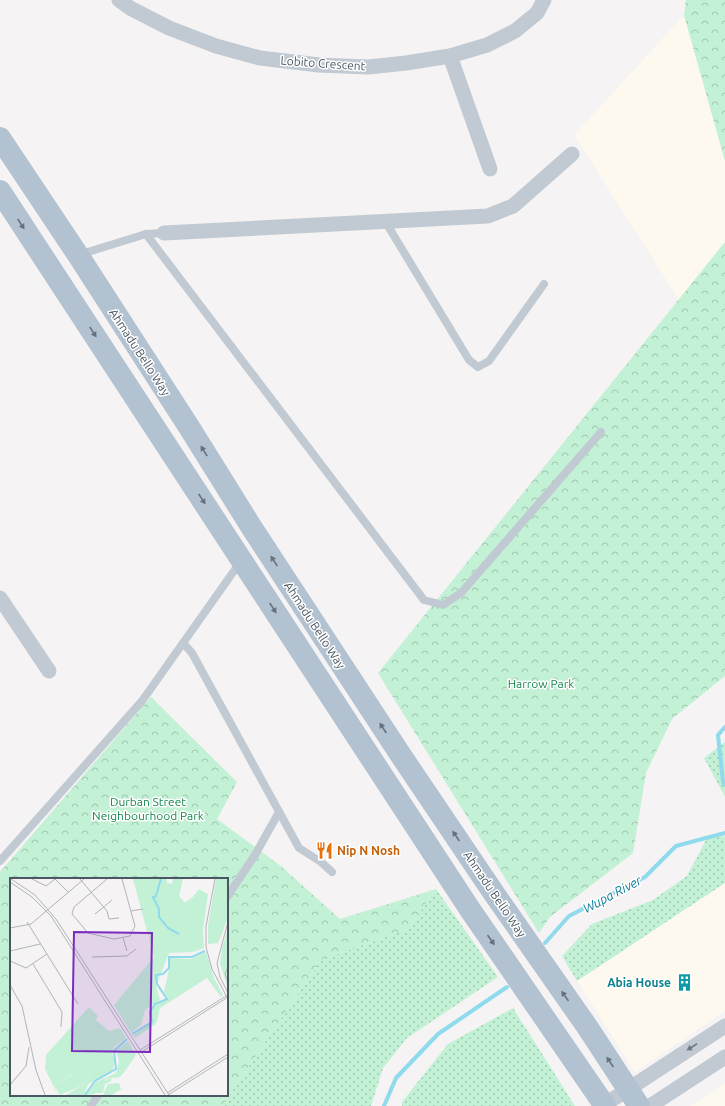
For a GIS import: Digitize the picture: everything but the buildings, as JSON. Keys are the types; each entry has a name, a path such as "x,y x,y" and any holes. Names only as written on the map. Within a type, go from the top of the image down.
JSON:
{"main road":[{"name":"Ahmadu Bello Way","path":"0,138 78,255 302,604 493,892 588,1028 633,1098"},
{"path":"0,191 469,908 605,1105"}],"street":[{"name":"Lobito Crescent","path":"119,0 130,8 169,28 216,46 260,58 319,65 368,66 406,63 450,56 487,45 515,32 537,13 544,0"},
{"path":"450,56 490,169"},
{"path":"164,233 488,216 513,206 572,154"},
{"path":"0,598 49,671"},
{"path":"605,1105 633,1098 725,1026"},
{"path":"650,1106 725,1057"}],"lane":[{"path":"385,221 469,360 478,367 489,361 544,284"},
{"path":"78,255 146,234 164,233"},
{"path":"146,234 424,600 443,605 461,593 601,432"},
{"path":"0,861 142,701 242,560"},
{"path":"183,643 192,653 299,848 321,862 332,872"},
{"path":"228,895 255,854 279,812"},
{"path":"91,1106 97,1096"}],"shaded area":[{"path":"684,15 725,161 725,242 679,300 574,135"},
{"path":"725,883 725,1011 635,1072 577,981"},
{"path":"725,1083 725,1106 690,1106"}],"green space":[{"path":"686,0 725,0 725,161 684,15"},
{"name":"Harrow Park","path":"725,242 725,676 672,719 646,773 633,853 550,917 539,933 378,673"},
{"name":"Durban Street Neighbourhood Park","path":"151,697 237,782 217,819 282,867 340,919 436,889 408,929 321,960 222,1106 0,1106 0,872"},
{"path":"725,742 725,797 704,758"},
{"path":"725,836 725,883 577,981 562,956 592,924 653,900 687,876 707,838"},
{"path":"436,889 498,977 407,1038 383,1068 371,1106 222,1106 321,960 408,929"},
{"path":"513,1008 575,1106 402,1106 402,1102 448,1044"}],"waterway":[{"name":"Wupa River","path":"725,727 718,735 723,782 725,785"},
{"name":"Wupa River","path":"545,943 569,916 645,877 676,846 725,833"},
{"name":"Wupa River","path":"384,1106 396,1078 438,1034 507,987"}],"place":[{"name":"Nip N Nosh","path":"324,850"},
{"name":"Abia House","path":"684,982"}]}
